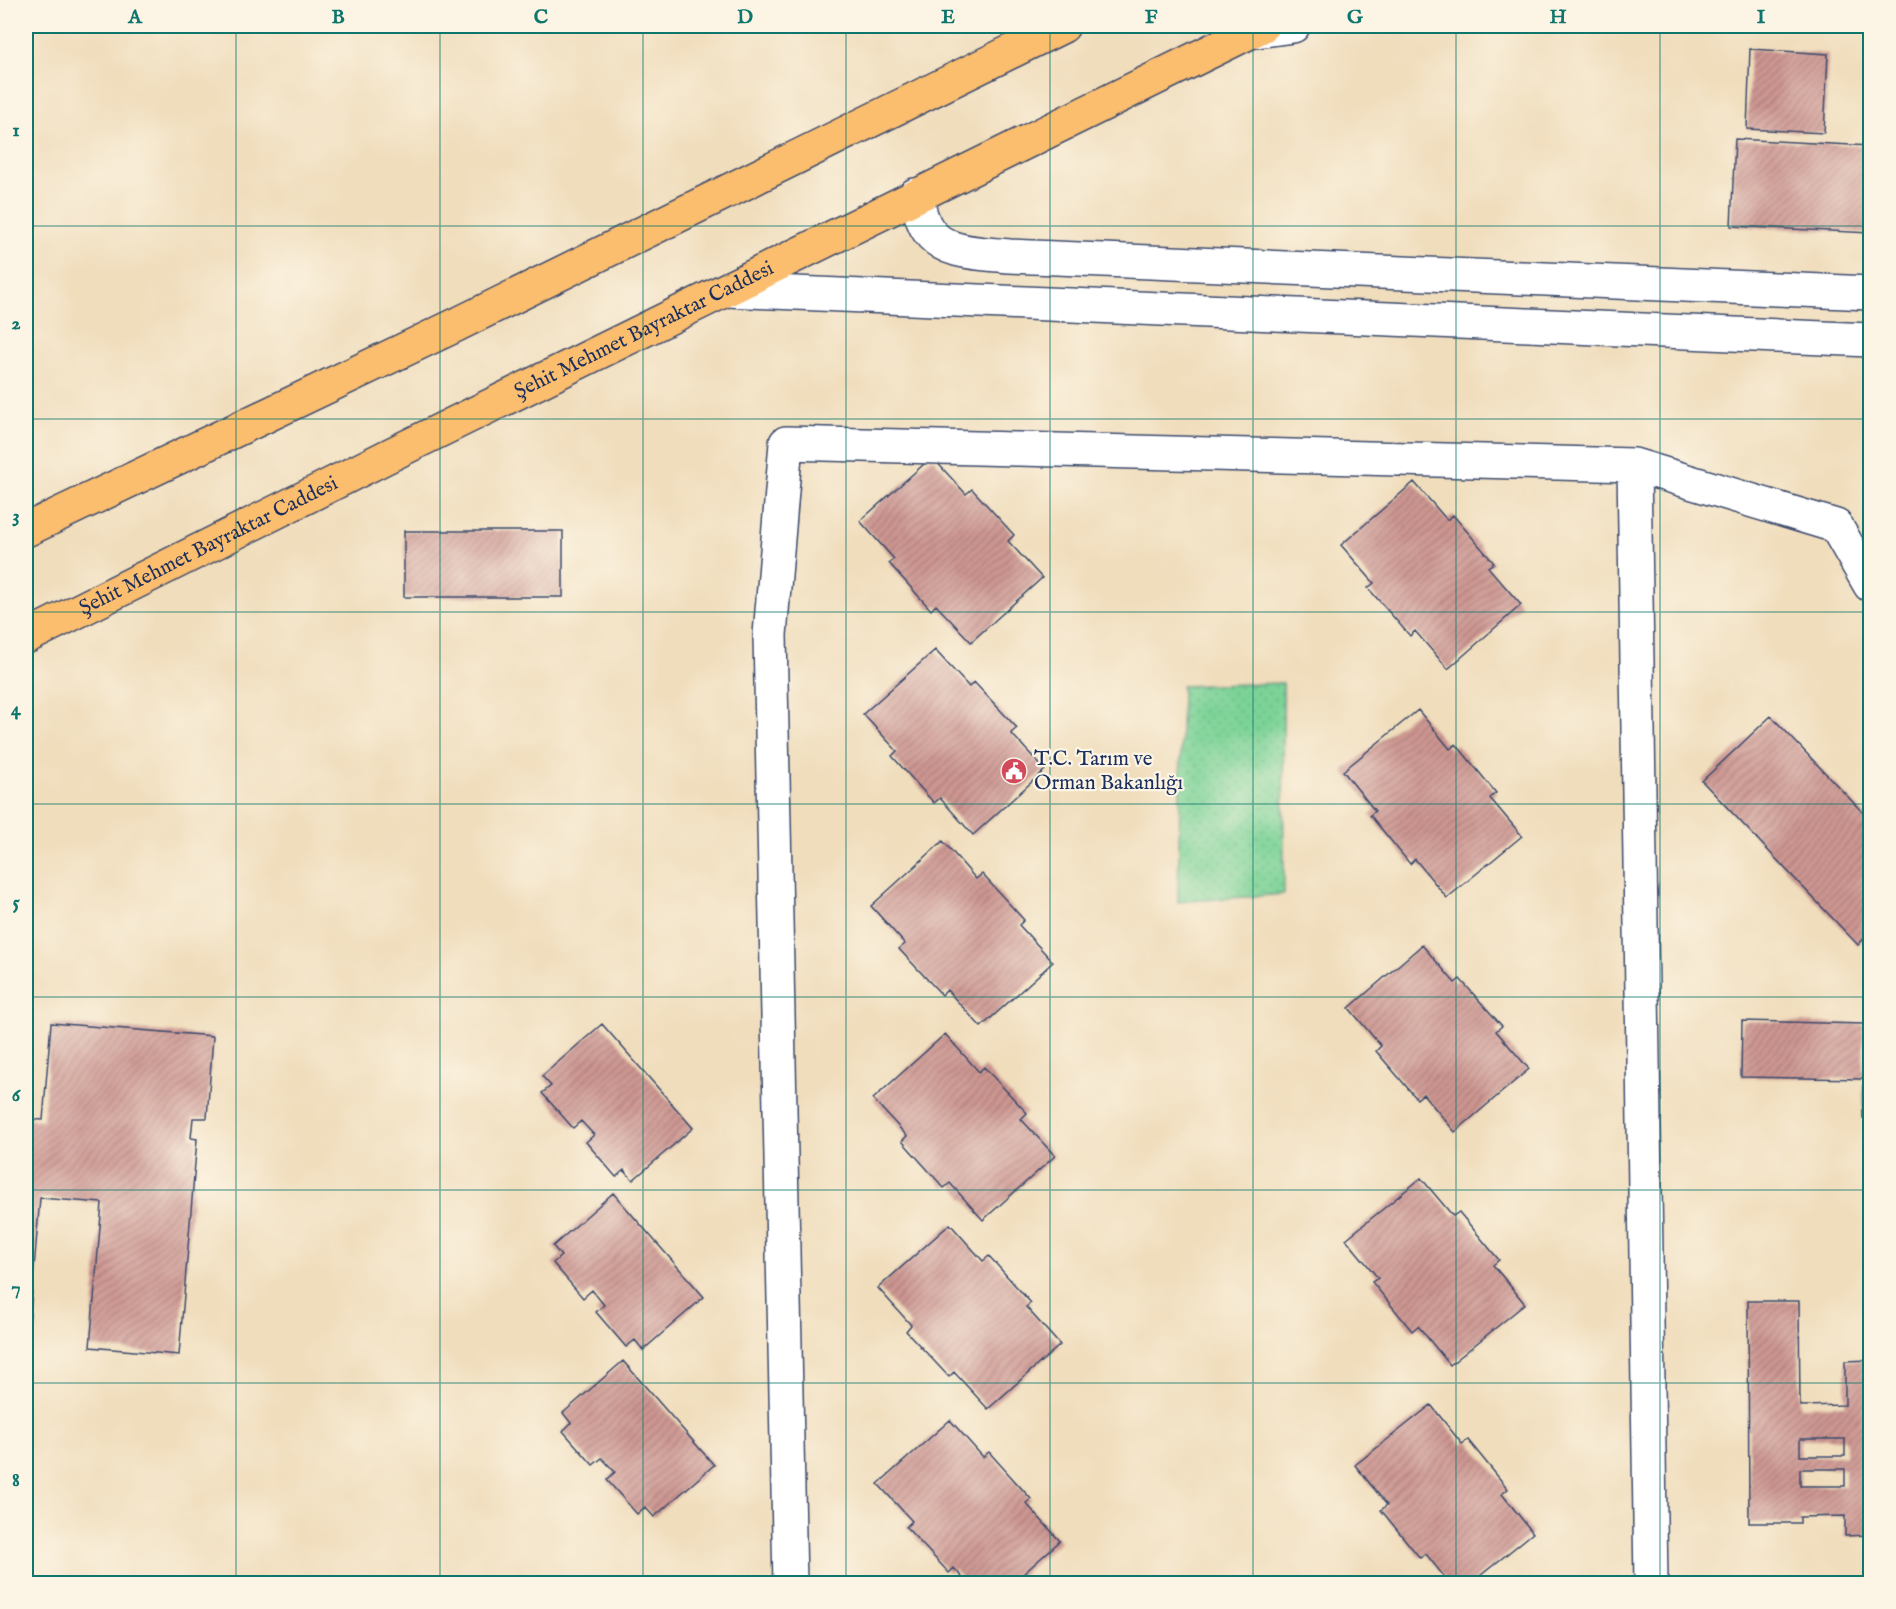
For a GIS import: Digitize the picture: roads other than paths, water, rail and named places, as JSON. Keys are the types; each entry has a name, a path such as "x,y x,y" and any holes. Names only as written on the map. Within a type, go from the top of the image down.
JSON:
{"main road":[{"path":"26,530 463,322 1063,26"},
{"name":"Şehit Mehmet Bayraktar Caddesi","path":"26,637 305,496 1256,29"}],"street":[{"path":"1256,29 1293,26"},
{"path":"915,195 927,230 940,244 960,250 1009,256 1870,293"},
{"path":"727,290 1870,340"},
{"path":"790,1584 770,635 786,443 1634,465 1836,526 1870,585"},
{"path":"1634,465 1651,1584"}],"place":[{"name":"T.C. Tarım ve Orman Bakanlığı","path":"1014,771"}]}
